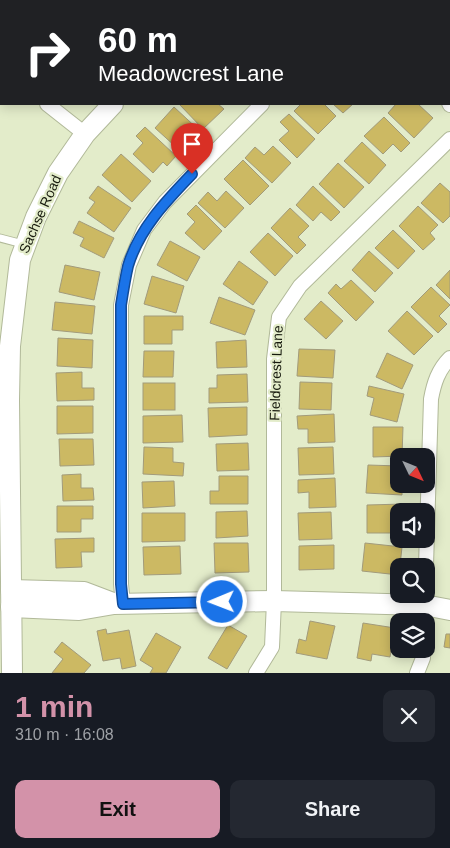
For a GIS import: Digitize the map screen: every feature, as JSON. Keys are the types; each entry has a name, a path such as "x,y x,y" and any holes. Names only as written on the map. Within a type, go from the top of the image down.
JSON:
{"main road":[{"name":"Sachse Road","path":"12,673 5,346 20,260 36,217 58,173 85,134 112,105"},
{"path":"10,599 84,592 119,604 274,600 450,610"}],"street":[{"path":"48,105 85,134"},
{"path":"119,604 121,584 121,305 129,265 144,230 164,202 261,105"},
{"name":"Fieldcrest Lane","path":"256,673 272,647 274,600 274,359 279,317 300,286 450,139"},
{"path":"426,558 431,399 434,380 450,358"},
{"path":"417,673 423,658"}],"lane":[{"path":"0,238 26,245"}],"building":[{"path":"180,105 219,105 224,109 203,129"},
{"path":"300,105 325,105 336,116 318,134 294,111"},
{"path":"334,105 352,105 343,113"},
{"path":"395,105 419,105 433,118 414,138 388,113"},
{"path":"174,107 201,132 190,143 185,138 176,147 155,128"},
{"path":"289,114 315,139 297,158 279,140 289,131 280,122"},
{"path":"384,117 410,143 401,152 393,144 383,154 364,136"},
{"path":"145,127 176,156 167,166 163,162 153,173 133,154 143,143 136,136"},
{"path":"362,142 386,165 369,184 344,161"},
{"path":"273,146 291,163 272,183 245,158 255,147 264,155"},
{"path":"121,154 151,181 132,202 102,175"},
{"path":"243,160 269,186 250,205 224,179"},
{"path":"338,163 364,187 344,208 319,184"},
{"path":"440,183 450,192 450,216 443,223 421,203"},
{"path":"98,186 131,208 114,232 87,213 95,202 89,198"},
{"path":"313,186 340,212 331,221 321,212 313,221 296,205"},
{"path":"226,191 244,208 225,228 198,203 208,192 217,201"},
{"path":"196,205 222,231 204,250 185,233 195,222 187,214"},
{"path":"418,206 438,225 430,233 435,239 423,250 399,226"},
{"path":"290,208 309,226 298,237 306,245 297,254 271,228"},
{"path":"79,221 114,238 104,258 80,246 84,238 73,233"},
{"path":"393,230 415,251 398,269 375,248"},
{"path":"268,233 293,256 275,276 250,252"},
{"path":"170,241 200,257 187,281 157,265"},
{"path":"369,251 393,273 375,292 352,270"},
{"path":"239,261 268,282 253,305 223,284"},
{"path":"65,265 100,272 94,300 59,292"},
{"path":"450,270 450,299 436,285"},
{"path":"152,276 184,286 176,313 144,304"},
{"path":"351,280 374,302 356,321 328,293 336,284 341,289"},
{"path":"431,287 450,305 439,316 447,324 438,333 411,307"},
{"path":"219,297 255,310 245,335 210,323"},
{"path":"321,301 343,321 326,339 304,319"},
{"path":"55,302 95,306 92,334 52,330"},
{"path":"407,311 433,336 414,355 388,331"},
{"path":"144,316 183,316 183,330 172,330 172,344 144,344"},
{"path":"58,338 93,340 92,368 57,366"},
{"path":"246,340 247,367 217,368 216,342"},
{"path":"299,349 335,350 333,378 297,376"},
{"path":"144,351 174,351 173,377 143,377"},
{"path":"387,353 413,365 402,389 376,377"},
{"path":"82,372 82,388 94,388 94,400 57,401 56,373"},
{"path":"247,374 248,402 209,403 209,388 217,388 217,375"},
{"path":"300,382 332,383 331,410 299,409"},
{"path":"143,383 175,383 175,410 143,410"},
{"path":"369,386 404,394 397,422 370,415 374,398 367,396"},
{"path":"57,406 93,406 93,433 57,434"},
{"path":"247,407 247,435 209,437 208,408"},
{"path":"334,414 335,442 308,443 308,429 298,429 297,416"},
{"path":"182,415 183,442 143,443 143,416"},
{"path":"373,427 403,427 402,448 390,448 390,456 373,457"},
{"path":"59,439 93,439 94,465 60,466"},
{"path":"248,443 249,470 217,471 216,444"},
{"path":"144,447 173,448 173,462 184,463 183,476 143,474"},
{"path":"333,447 334,474 299,475 298,448"},
{"path":"368,465 390,466 390,493 402,493 402,495 366,493"},
{"path":"81,474 81,488 93,488 94,500 63,501 62,475"},
{"path":"219,476 248,476 248,504 210,504 210,491 219,491"},
{"path":"335,478 336,507 309,508 309,492 298,493 298,480"},
{"path":"174,481 175,506 143,508 142,482"},
{"path":"390,504 390,533 367,533 367,505"},
{"path":"57,506 93,506 93,519 81,519 81,532 57,532"},
{"path":"247,511 248,536 216,538 216,512"},
{"path":"331,512 332,539 299,540 298,513"},
{"path":"142,513 185,513 185,541 142,542"},
{"path":"94,538 94,552 81,552 82,567 56,568 55,539"},
{"path":"214,543 248,543 249,572 215,573"},
{"path":"365,543 390,546 390,548 402,548 401,558 390,558 390,574 362,571"},
{"path":"334,545 334,569 299,570 299,546"},
{"path":"180,546 181,574 144,575 143,547"},
{"path":"310,621 335,626 327,659 296,653 299,639 306,641"},
{"path":"363,623 390,627 390,657 372,654 371,661 357,658"},
{"path":"228,625 247,636 227,669 208,658"},
{"path":"106,629 107,634 129,630 136,666 122,669 120,658 103,661 97,631"},
{"path":"156,633 181,647 166,673 150,673 153,668 140,660"},
{"path":"446,634 450,634 450,648 444,647"},
{"path":"62,642 91,665 84,673 52,673 63,659 54,652"}],"route":[{"path":"192,174 164,202 144,230 129,265 121,305 121,584 123,604 222,602"}]}
